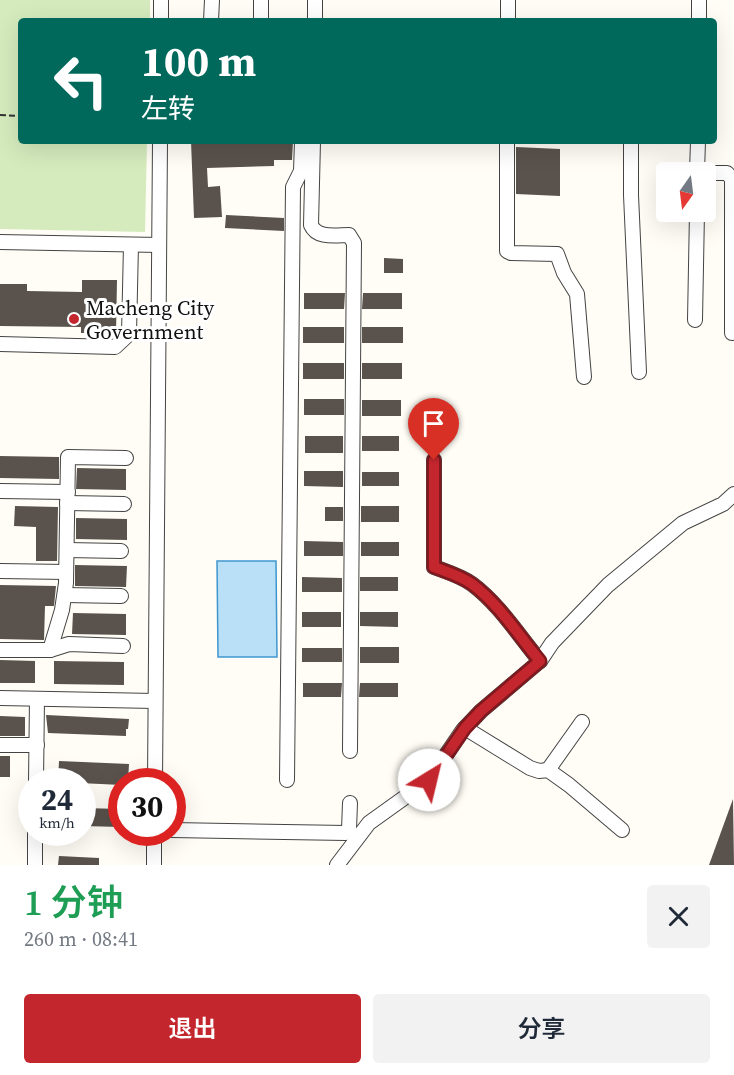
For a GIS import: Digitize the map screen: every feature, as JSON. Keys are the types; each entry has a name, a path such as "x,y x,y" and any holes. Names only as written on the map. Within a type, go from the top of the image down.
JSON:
{"street":[{"path":"161,0 161,18"},
{"path":"212,0 212,18"},
{"path":"261,0 261,18"},
{"path":"315,0 315,18"},
{"path":"508,0 508,18"},
{"path":"699,0 699,18"},
{"path":"155,768 160,144"},
{"path":"287,780 293,187 301,171 302,144"},
{"path":"313,144 311,225 313,230 319,234 349,235 354,243 350,751"},
{"path":"507,144 507,251 510,254 557,254 564,273 577,294 584,377"},
{"path":"631,144 639,372"},
{"path":"698,144 698,162"},
{"path":"716,174 730,175 733,208 732,333"},
{"path":"695,320 697,222"},
{"path":"0,242 159,245"},
{"path":"0,344 115,347 121,344 129,334 131,245"},
{"path":"50,651 65,596 68,457 126,458"},
{"path":"434,460 434,567 455,574 473,584 540,661"},
{"path":"0,491 124,504"},
{"path":"337,865 369,823 429,780 465,728 481,711 540,661 552,643 587,605 683,522 723,504 734,494"},
{"path":"67,550 121,551"},
{"path":"0,571 66,572"},
{"path":"65,596 121,596"},
{"path":"0,650 50,651 69,644 123,645"},
{"path":"0,698 156,701"},
{"path":"36,768 37,699"},
{"path":"548,770 582,722"},
{"path":"465,728 530,768 539,771 548,770 622,830"},
{"path":"0,745 36,745"},
{"path":"186,830 346,833 349,831 350,802"},
{"path":"35,846 35,865"},
{"path":"154,846 154,865"}],"path":[{"path":"0,115 18,116"}],"green space":[{"path":"0,0 150,0 150,18 18,18 18,144 147,144 145,232 0,229"}],"water":[{"path":"217,561 276,561 277,657 218,657"}],"building":[{"path":"191,144 293,144 292,160 274,160 274,166 207,168 208,187 220,186 222,217 194,218"},
{"path":"516,147 560,149 560,196 516,194"},
{"path":"226,215 284,218 284,231 225,228"},
{"path":"384,258 403,259 403,273 384,273"},
{"path":"82,280 117,280 116,333 81,333 81,327 0,326 0,284 27,284 27,291 82,292"},
{"path":"304,293 345,293 344,309 304,309"},
{"path":"363,293 402,293 402,309 362,309"},
{"path":"303,327 344,327 344,343 303,343"},
{"path":"362,327 403,327 403,343 362,343"},
{"path":"303,363 344,363 344,379 303,379"},
{"path":"362,363 402,363 402,379 362,379"},
{"path":"304,399 344,399 344,415 304,415"},
{"path":"362,400 401,400 401,416 362,416"},
{"path":"305,436 343,436 343,453 305,453"},
{"path":"362,436 399,436 399,451 362,451"},
{"path":"0,456 59,457 59,479 0,478"},
{"path":"77,468 126,469 126,490 76,489"},
{"path":"304,471 343,471 343,487 304,486"},
{"path":"362,472 399,472 399,486 362,486"},
{"path":"15,506 58,507 57,561 36,561 36,527 14,526"},
{"path":"361,506 399,506 399,522 361,522"},
{"path":"325,507 343,507 343,521 325,521"},
{"path":"76,518 127,519 127,540 76,539"},
{"path":"304,541 343,542 343,556 304,556"},
{"path":"361,542 399,542 399,556 361,556"},
{"path":"75,565 127,566 126,587 75,586"},
{"path":"302,577 342,578 342,592 302,592"},
{"path":"360,577 398,577 398,591 360,591"},
{"path":"0,585 56,586 54,606 45,606 44,640 0,639"},
{"path":"302,612 341,612 341,627 302,627"},
{"path":"360,612 398,612 398,627 360,626"},
{"path":"73,613 126,614 126,635 72,634"},
{"path":"360,647 399,647 399,663 360,663"},
{"path":"302,648 342,648 342,662 302,662"},
{"path":"0,660 35,661 35,683 0,683"},
{"path":"54,661 124,662 124,685 54,684"},
{"path":"303,683 342,683 341,697 303,697"},
{"path":"360,683 398,683 398,697 359,697"},
{"path":"46,715 129,719 128,729 126,729 126,736 48,733"},
{"path":"0,716 25,717 25,736 0,736"},
{"path":"0,756 10,756 10,777 0,777"},
{"path":"59,761 129,764 129,768 108,768 108,784 96,784 96,768 59,768"},
{"path":"733,799 734,865 709,865"},
{"path":"96,808 108,809 108,827 96,826"},
{"path":"59,856 99,858 99,865 58,865"}],"place":[{"name":"Macheng City Government","path":"74,319"}],"route":[{"path":"429,780 465,728 481,711 540,661 473,584 455,574 434,567 434,460"}]}
